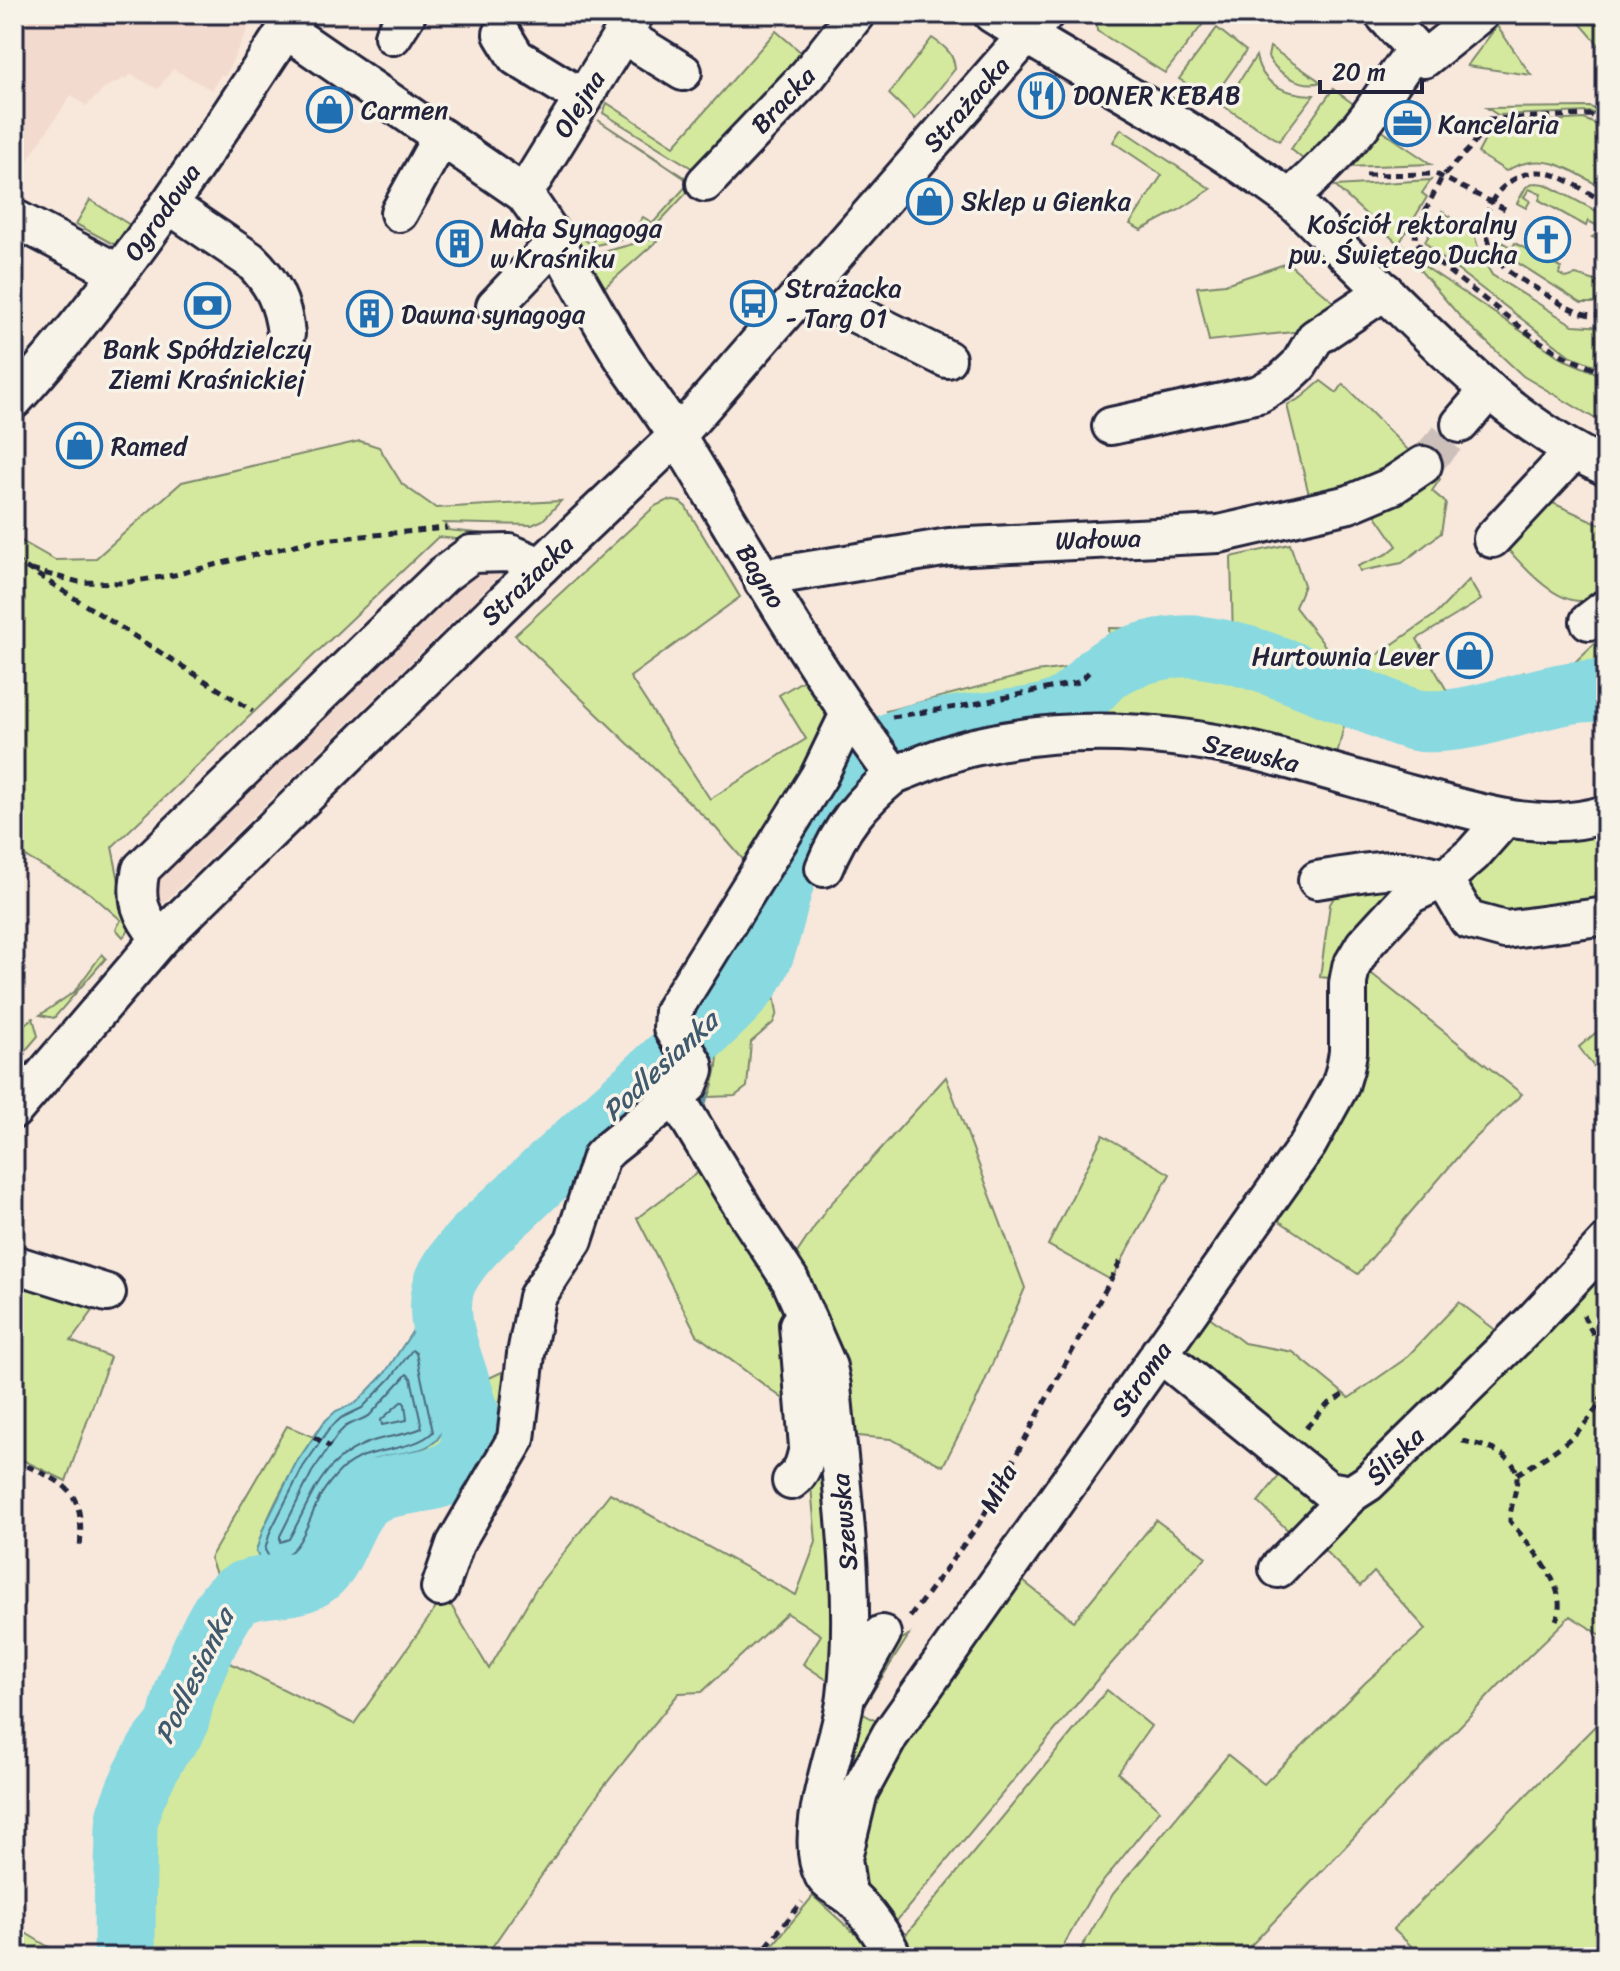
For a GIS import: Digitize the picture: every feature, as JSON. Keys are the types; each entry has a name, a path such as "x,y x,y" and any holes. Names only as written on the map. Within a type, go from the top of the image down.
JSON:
{"street":[{"name":"Bracka","path":"705,183 808,75 856,14"},
{"path":"992,14 1035,24 1289,199 1474,378 1574,451 1606,467"},
{"path":"1383,14 1424,59 1480,14"},
{"path":"291,22 441,137 524,194"},
{"name":"Ogrodowa","path":"14,400 50,361 169,205 291,22"},
{"path":"629,24 683,72"},
{"name":"Olejna","path":"524,194 629,24"},
{"name":"Strażacka","path":"14,1110 160,939 677,436 1035,24"},
{"path":"502,34 516,57 583,98"},
{"path":"1289,199 1368,117 1395,74 1415,50"},
{"path":"399,213 441,137"},
{"name":"Bagno","path":"524,194 557,241 624,360 677,436 763,582 869,726"},
{"path":"169,205 260,270 281,304 286,334"},
{"path":"14,218 119,273"},
{"path":"495,306 557,241"},
{"path":"807,287 823,298 947,359"},
{"path":"1111,426 1259,394 1282,381 1299,365 1315,338 1385,291"},
{"path":"1460,424 1489,390"},
{"path":"1492,539 1574,451"},
{"name":"Wałowa","path":"763,582 773,576 949,547 1219,534 1349,504 1392,486 1423,465"},
{"path":"160,939 145,921 137,890 141,869 363,651 443,575 471,554 510,553 541,566"},
{"path":"440,1588 455,1544 516,1439 526,1354 537,1297 574,1240 601,1157 676,1098 692,1078 694,1064 672,1028 673,1011 819,776 869,726 890,770"},
{"name":"Szewska","path":"824,868 852,815 890,770 1004,741 1070,733 1160,735 1255,752 1504,819 1559,824 1606,814"},
{"name":"Stroma","path":"836,1885 859,1792 890,1735 1277,1191 1334,1097 1348,1052 1348,983 1351,967 1364,945 1410,895 1444,879 1473,854 1504,819"},
{"path":"1317,880 1397,869 1426,871 1444,879 1468,920 1505,930 1606,916"},
{"name":"Szewska","path":"676,1098 790,1280 828,1367 832,1386 849,1573 846,1697 816,1845 836,1885"},
{"name":"Śliska","path":"1159,1353 1328,1490 1351,1494 1368,1483 1418,1434 1606,1243"},
{"path":"14,1264 107,1293"},
{"path":"790,1280 799,1331 808,1447 805,1463 799,1475 791,1481"},
{"path":"1278,1569 1351,1494"},
{"path":"846,1697 882,1634"},
{"path":"836,1885 861,1907 893,1957"}],"path":[{"path":"14,32 23,14"},
{"path":"1606,121 1590,115 1489,119 1473,145 1442,177 1416,230 1415,239 1418,246 1536,339 1566,357 1606,374"},
{"path":"1606,203 1552,174 1538,171 1508,183 1491,201 1486,217 1486,231 1492,251 1507,270 1577,314 1606,315"},
{"path":"1317,173 1436,174 1505,209"},
{"path":"31,570 79,582 123,583 188,572 311,541 449,528"},
{"path":"14,560 255,712"},
{"path":"869,726 883,718 969,705 1079,682 1090,671"},
{"name":"Miła","path":"882,1634 906,1621 979,1524 1123,1257"},
{"path":"1517,1474 1548,1457 1585,1424 1605,1394 1605,1366 1600,1348 1583,1315 1564,1288"},
{"path":"1283,1453 1327,1405 1344,1394"},
{"path":"1418,1434 1473,1443 1497,1451 1510,1461 1517,1474 1510,1521 1553,1578 1561,1609 1556,1620"},
{"path":"314,1437 330,1447"},
{"path":"14,1460 62,1483 77,1500 82,1519 80,1549"},
{"path":"758,1957 836,1885"}],"shaded area":[{"path":"32,14 255,14 225,76 221,74 212,90 173,69 158,89 132,75 106,87 86,106 71,95 14,181 14,49"},
{"path":"520,556 145,921 141,869 443,575"}],"green space":[{"path":"1096,14 1197,14 1206,20 1165,73 1097,31"},
{"path":"1572,14 1606,14 1606,53"},
{"path":"1497,26 1531,75 1467,66"},
{"path":"1217,28 1246,51 1212,99 1179,79"},
{"path":"776,31 809,59 703,175 603,113 607,103 674,146"},
{"path":"932,38 950,54 955,69 915,119 889,94"},
{"path":"1270,47 1321,82 1306,83 1284,74 1268,57"},
{"path":"1256,56 1264,75 1277,86 1294,93 1314,95 1279,141 1223,106"},
{"path":"1333,89 1359,108 1305,161 1291,149"},
{"path":"1590,107 1606,114 1606,119 1591,112 1498,115 1487,108"},
{"path":"1584,119 1606,129 1606,190 1558,165 1533,162 1506,171 1478,153 1489,132 1500,124"},
{"path":"598,120 695,184 649,233 592,246 583,255 563,226 591,244 599,233 611,241 624,225 633,231 643,217 653,223 690,182"},
{"path":"1372,124 1431,164 1345,167"},
{"path":"1121,129 1211,189 1141,230 1130,224 1162,175 1113,142"},
{"path":"1431,180 1422,193 1427,197 1400,242 1424,266 1563,359 1606,377 1606,425 1523,376 1462,319 1395,241 1335,186"},
{"path":"1535,183 1545,184 1606,216 1606,244 1592,237 1597,234 1596,225 1588,221 1586,226 1539,200 1541,194 1529,189 1524,197 1530,201 1526,208 1517,203 1526,187"},
{"path":"90,200 130,225 115,245 76,224"},
{"path":"1442,211 1474,234 1480,254 1492,275 1573,325 1606,327 1606,370 1569,355 1425,242"},
{"path":"651,239 657,241 605,287 589,263 600,253"},
{"path":"1500,241 1512,248 1515,243 1561,268 1559,274 1566,278 1576,275 1602,283 1599,288 1606,292 1606,303 1581,303 1504,254"},
{"path":"1288,263 1343,310 1311,330 1209,341 1197,287 1225,284"},
{"path":"1321,381 1337,393 1343,384 1419,461 1311,503 1287,405"},
{"path":"360,441 379,447 402,484 436,508 561,501 543,520 532,525 444,523 449,528 447,530 526,538 517,546 438,537 112,847 129,930 123,937 116,929 121,920 91,894 14,850 14,537 55,560 95,559 182,482"},
{"path":"1425,466 1440,479 1432,491 1446,503 1441,533 1402,563 1360,571 1358,566 1387,554 1397,546 1368,504"},
{"path":"668,500 680,502 686,507 740,597 630,677 710,799 806,739 779,695 809,677 823,706 828,726 747,864 715,827 515,635 655,506"},
{"path":"1546,500 1606,527 1606,591 1588,600 1565,598 1542,583 1504,545"},
{"path":"1290,544 1304,585 1295,607 1340,665 1370,660 1436,614 1469,580 1481,600 1417,639 1457,708 1524,672 1532,685 1571,666 1601,637 1606,640 1606,706 1490,725 1420,727 1348,709 1336,759 1235,740 912,752 886,711 1036,672 1081,666 1111,651 1109,628 1190,629 1190,636 1233,640 1231,557"},
{"path":"849,739 868,766 793,877 784,904 773,971 777,1013 773,1023 751,1042 747,1087 735,1096 709,1097 718,1050 706,1025 696,1035 691,1016 693,1008 719,972 737,988 751,968 761,945 774,896 762,893"},
{"path":"1606,827 1606,909 1476,915 1464,877 1504,829"},
{"path":"1399,876 1339,979 1320,977 1330,904 1341,886"},
{"path":"1429,896 1367,970 1522,1094 1468,1145 1358,1274 1272,1216 1337,1111 1355,975"},
{"path":"102,954 106,958 54,1018 40,1015 74,992"},
{"path":"33,1018 38,1036 14,1064 19,1032"},
{"path":"1606,1024 1606,1083 1579,1047"},
{"path":"667,1044 681,1072 577,1196 552,1175 490,1238 462,1275 453,1293 449,1318 466,1389 506,1370 514,1413 466,1510 440,1493 376,1511 356,1525 339,1562 324,1583 246,1609 229,1630 216,1656 354,1724 445,1595 489,1669 535,1590 610,1493 796,1595 816,1542 811,1486 820,1370 839,1688 803,1664 821,1635 787,1613 702,1692 679,1693 601,1790 485,1957 119,1957 123,1814 153,1749 171,1723 196,1648 188,1644 204,1608 221,1587 210,1558 287,1426 314,1437 280,1492 256,1552 302,1553 327,1500 348,1474 378,1458 408,1452 442,1429 422,1344 418,1333 412,1332 439,1264 494,1199 531,1162"},
{"path":"946,1077 1025,1288 978,1397 943,1466 891,1439 847,1435 795,1256 827,1208"},
{"path":"1103,1135 1170,1174 1111,1280 1048,1245"},
{"path":"705,1167 784,1285 792,1331 790,1469 786,1401 697,1335 637,1218"},
{"path":"1606,1257 1606,1638 1570,1616 1500,1684 1240,1957 1076,1957 1113,1894 1228,1755 1264,1784 1366,1682 1426,1629 1374,1572 1360,1586 1319,1545"},
{"path":"14,1275 100,1301 71,1341 110,1357 66,1481 14,1456"},
{"path":"1459,1302 1502,1335 1385,1455 1340,1482 1290,1445 1181,1345 1199,1309 1244,1343 1293,1352 1349,1398 1405,1359"},
{"path":"1283,1471 1327,1500 1292,1534 1258,1502"},
{"path":"1156,1520 1206,1557 1096,1681 890,1929 857,1892 869,1793 1014,1574 1074,1621"},
{"path":"909,1635 860,1712 883,1725 853,1790 833,1797 856,1696 896,1642"},
{"path":"1107,1690 1151,1726 1118,1773 1160,1810 1090,1898 1057,1957 904,1957 899,1943"},
{"path":"1606,1715 1606,1957 1423,1957 1393,1929"},
{"path":"813,1896 872,1949 867,1957 763,1957"},
{"path":"14,1926 65,1957 14,1957"}],"water":[{"path":"412,1332 418,1333 422,1344 442,1430 439,1438 425,1448 378,1458 351,1472 330,1495 311,1537 302,1549 289,1560 271,1568 261,1563 256,1551 263,1529 296,1463 324,1422 336,1411 356,1403 385,1373"}],"waterway":[{"name":"Podlesianka","path":"125,1957 126,1830 130,1810 158,1749 177,1724 190,1681 221,1615 242,1593 293,1584 312,1577 329,1559 353,1510 372,1493 448,1474 467,1456 472,1439 470,1419 442,1322 441,1298 448,1276 481,1234 741,991 760,962 791,861 822,812 859,767 878,751 899,740 923,733 1024,719 1056,711 1078,698 1111,667 1135,656 1176,647 1201,647 1244,656 1401,716 1422,721 1445,721 1561,695 1606,691"},
{"path":"700,1110 709,1059 703,1028"}],"tunnel":[{"path":"1423,465 1460,424"}],"place":[{"name":"DONER KEBAB","path":"1042,95"},
{"name":"Carmen","path":"330,110"},
{"name":"Kancelaria","path":"1407,124"},
{"name":"Sklep u Gienka","path":"930,201"},
{"name":"Kościół rektoralny pw. Świętego Ducha","path":"1548,239"},
{"name":"Mała Synagoga w Kraśniku","path":"459,243"},
{"name":"Strażacka - Targ 01","path":"754,303"},
{"name":"Bank Spółdzielczy Ziemi Kraśnickiej","path":"207,306"},
{"name":"Dawna synagoga","path":"370,314"},
{"name":"Ramed","path":"80,446"},
{"name":"Hurtownia Lever","path":"1470,656"}]}
